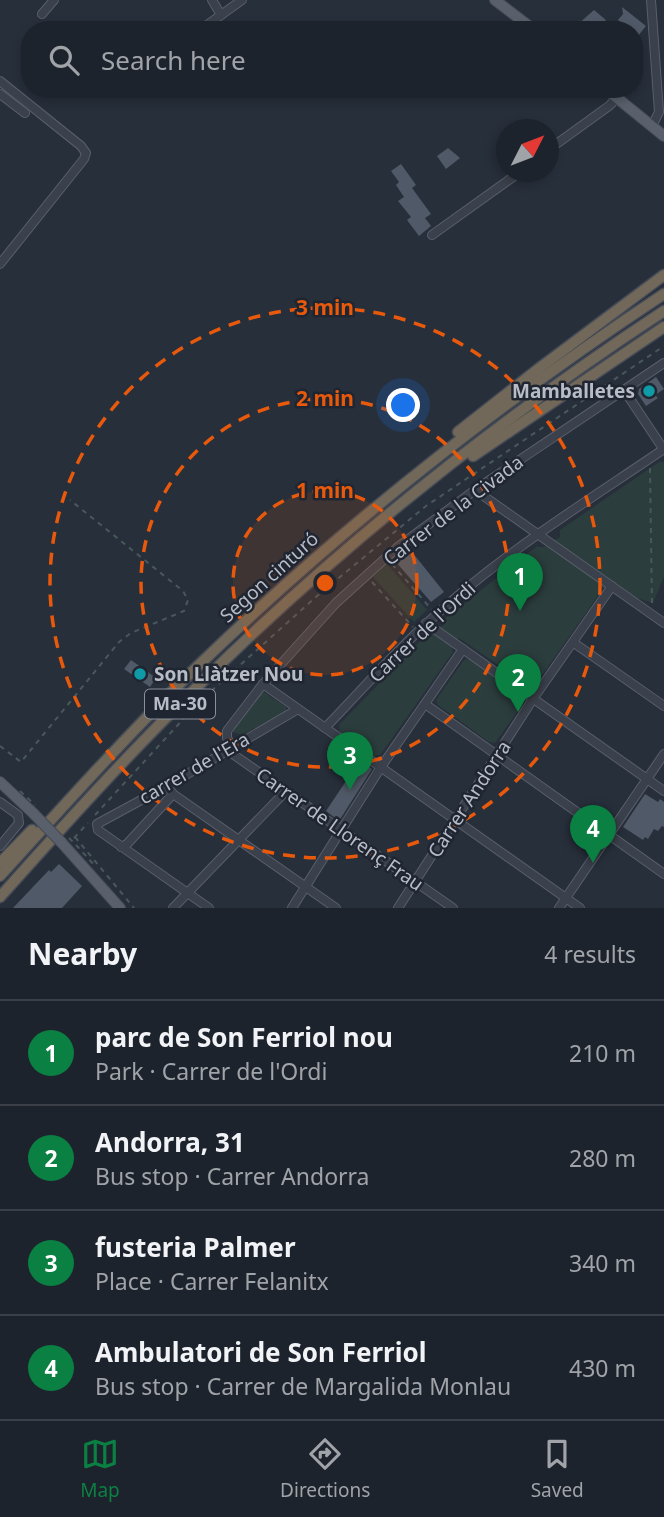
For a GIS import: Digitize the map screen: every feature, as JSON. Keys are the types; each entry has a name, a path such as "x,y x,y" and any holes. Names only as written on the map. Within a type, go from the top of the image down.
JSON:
{"highway":[{"path":"388,496 404,476 428,456 527,377 664,275"},
{"name":"Segon cinturó","path":"0,876 153,711 266,602 388,496 541,378 664,294"},
{"name":"Ma-30","path":"417,490 528,405 664,311"},
{"path":"417,490 446,477 478,452 664,327"},
{"name":"Segon cinturó","path":"0,897 199,684 323,570 417,490"},
{"path":"0,863 126,730 153,711"},
{"path":"0,907 37,856"}],"main road":[{"path":"495,0 522,21"},
{"path":"617,98 664,136"},
{"path":"0,782 62,843 120,908"}],"street":[{"path":"42,14 54,0"},
{"path":"212,0 221,15"},
{"path":"213,21 242,0"},
{"path":"651,0 659,112 652,126"},
{"path":"1,82 21,98"},
{"path":"0,94 25,113"},
{"path":"0,264 86,153 82,146 21,98"},
{"path":"559,142 609,107 617,98"},
{"path":"432,235 506,182"},
{"name":"Carrer de la Civada","path":"229,748 227,731 264,684 336,603 387,558 475,490 664,363"},
{"path":"624,390 664,450"},
{"name":"Carrer de l'Ordi","path":"325,728 426,623 480,578 538,535 664,450"},
{"path":"475,490 664,623"},
{"name":"Carrer Andorra","path":"398,908 533,699 612,586"},
{"path":"426,623 664,791"},
{"path":"574,643 664,706"},
{"path":"292,908 381,767 463,649"},
{"path":"264,684 580,908"},
{"path":"425,704 664,874"},
{"name":"carrer de l'Era","path":"121,847 98,830 97,824 298,709"},
{"name":"Carrer de Llorenç Frau","path":"229,748 453,908"},
{"path":"559,908 664,754"},
{"path":"167,786 173,794 336,908"},
{"path":"173,908 286,791"},
{"path":"173,794 127,844 121,847 209,908"},
{"path":"0,803 18,815 19,823 0,846"}],"path":[{"path":"650,458 652,614"},
{"path":"0,746 20,762 120,642 131,633 184,611 188,600 183,591 71,500"},
{"path":"387,558 436,615"},
{"path":"367,576 418,632"},
{"path":"89,822 75,837 134,908"}],"shaded area":[{"path":"659,462 664,462 664,577 653,603 600,587 600,593 535,685 529,686 459,638 452,646 453,652 381,754 375,756 340,732 339,725 427,634 435,633 443,625 443,620 536,547 544,547 560,537 560,530"},
{"path":"387,564 427,610 414,622 373,577"},
{"path":"469,659 523,697 524,702 495,743 489,742 438,705 436,700 464,660"},
{"path":"264,692 286,707 286,711 242,735 233,732 260,694"}],"building":[{"path":"622,7 640,21 619,21 623,14"},
{"path":"594,10 606,20 605,21 582,21"},
{"path":"448,148 460,158 446,169 437,156"},
{"path":"401,164 416,185 412,188 431,214 425,218 431,226 419,236 407,220 411,217 398,201 404,197 396,185 399,182 391,171"},
{"name":"Mamballetes","path":"656,377 664,389 655,395 658,398 646,406 638,394 639,389"},
{"path":"408,547 444,592 431,602 394,560"},
{"name":"Son Llàtzer Nou","path":"131,660 156,678 150,687 124,669"},
{"path":"360,760 372,769 339,821 326,811"},
{"path":"645,794 658,802 660,799 664,802 664,827 658,831 654,829 648,839 645,837 643,840 623,827"},
{"path":"59,864 82,886 62,908 13,908 49,870 51,872"}],"place":[{"name":"Mamballetes","path":"649,391"},
{"name":"parc de Son Ferriol nou","path":"520,611"},
{"name":"Son Llàtzer Nou","path":"140,674"},
{"name":"Andorra, 31","path":"518,712"},
{"name":"fusteria Palmer","path":"350,790"},
{"name":"Ambulatori de Son Ferriol","path":"593,863"}]}
